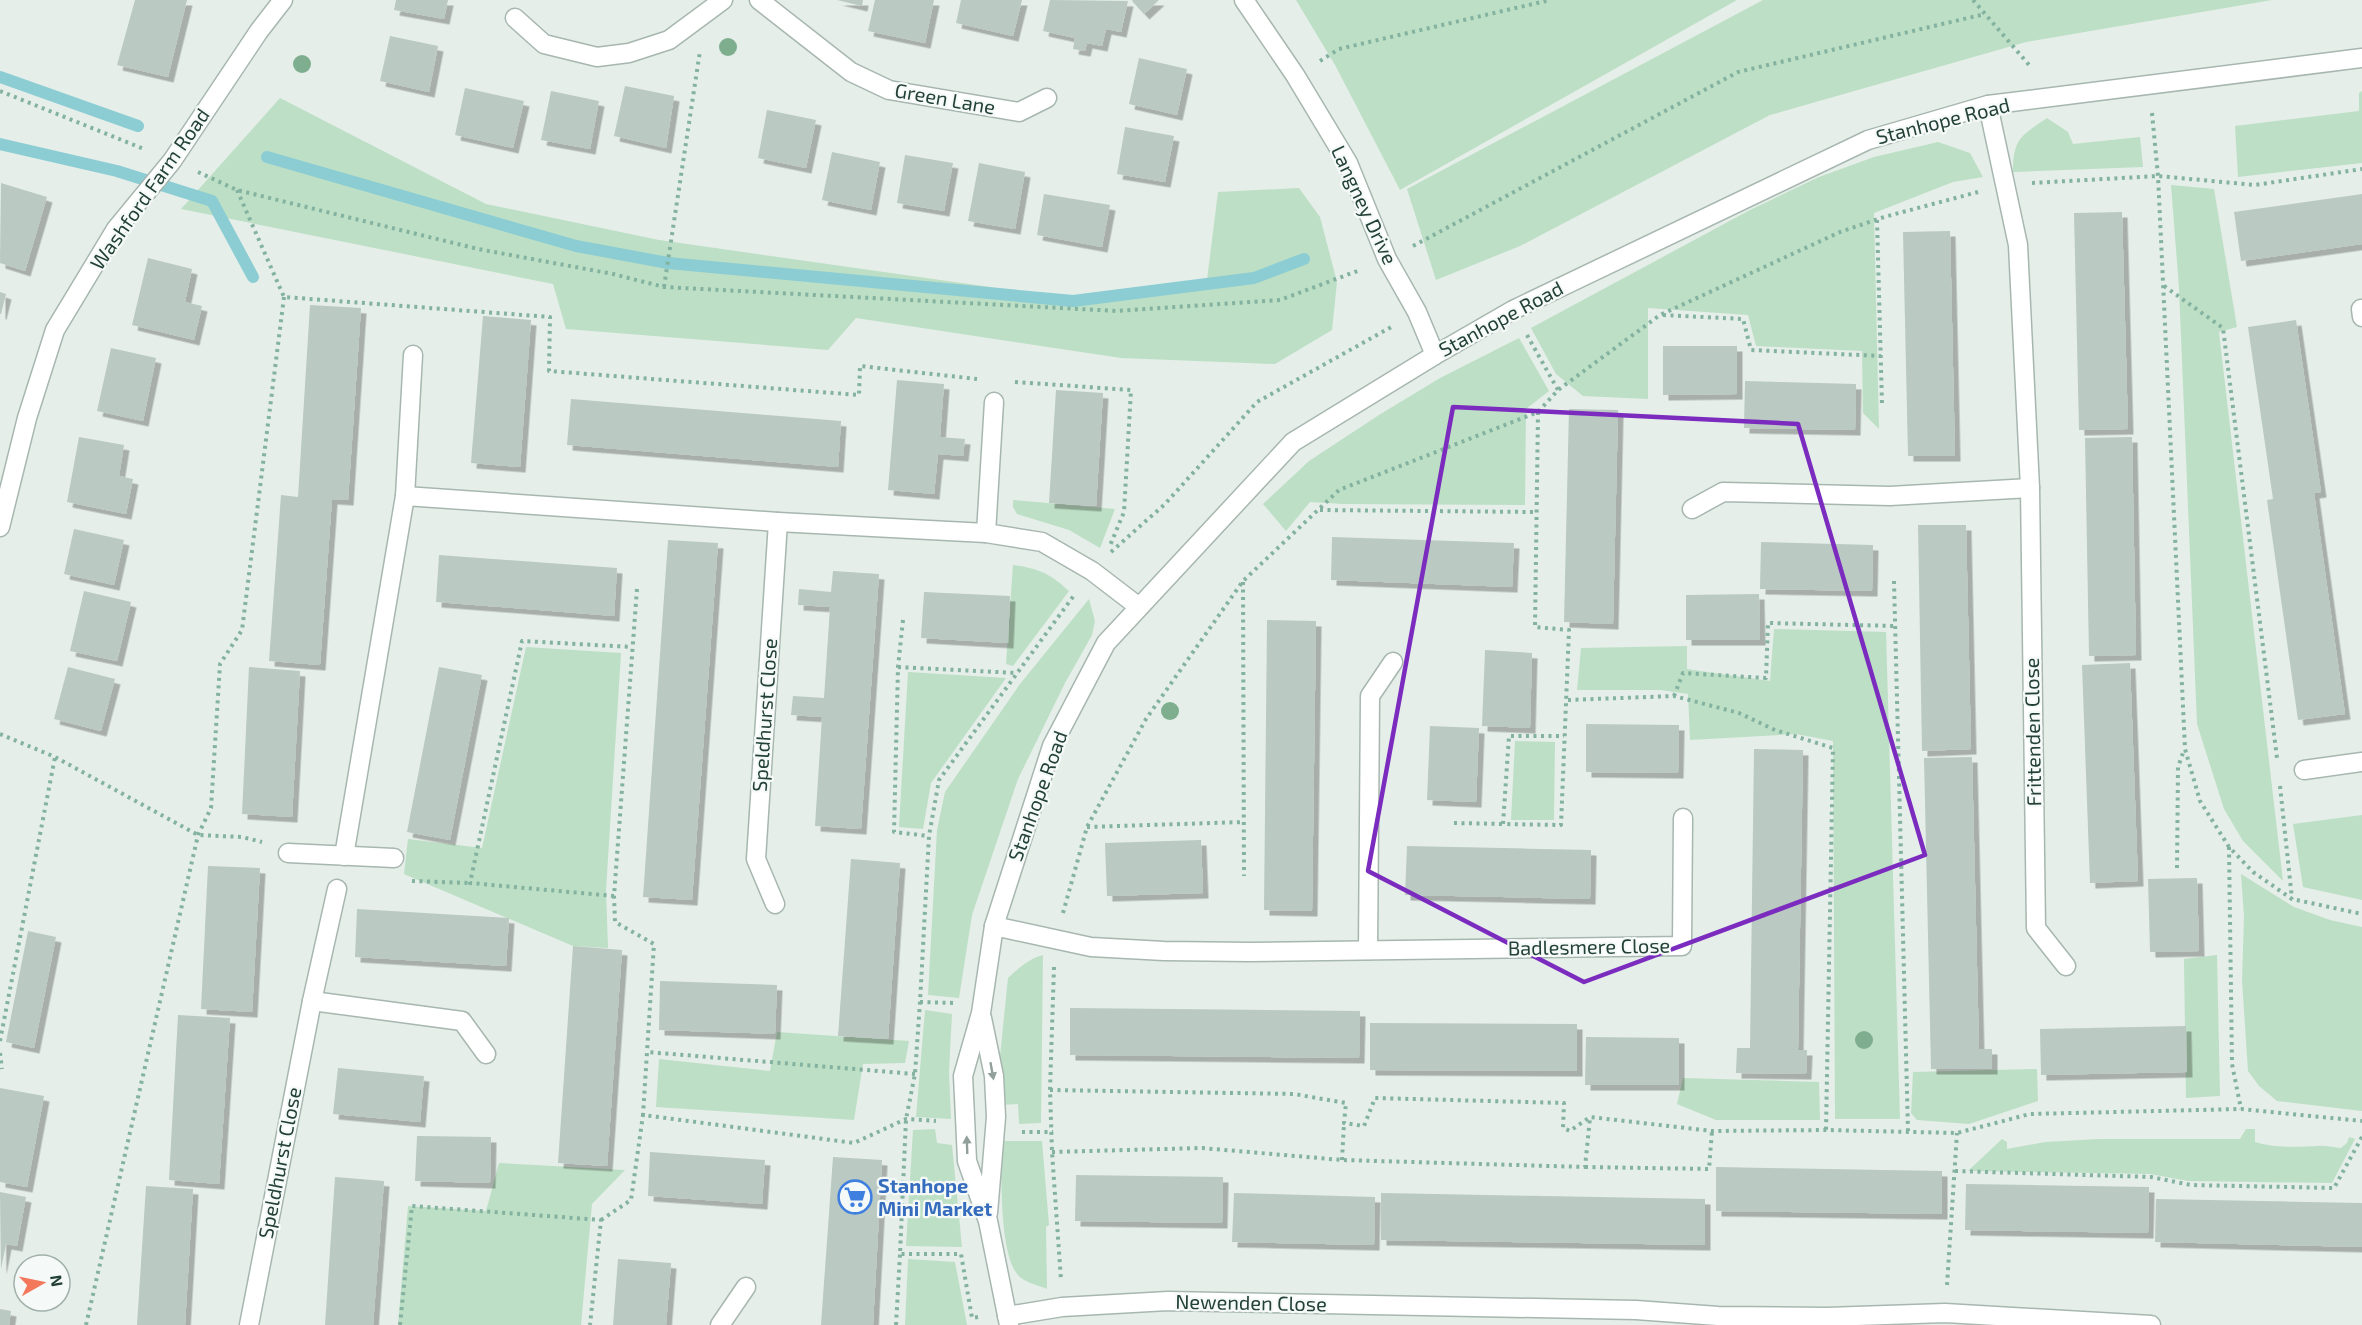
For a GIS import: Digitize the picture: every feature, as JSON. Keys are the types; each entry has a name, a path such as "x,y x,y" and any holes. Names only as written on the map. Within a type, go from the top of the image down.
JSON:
{"street":[{"name":"Washford Farm Road","path":"0,527 27,418 55,330 116,229 172,160 283,0"},
{"path":"515,18 544,44 597,57 629,53 669,40 723,0"},
{"name":"Green Lane","path":"759,0 851,72 889,90 1019,112 1047,98"},
{"name":"Langney Drive","path":"1244,0 1295,75 1348,163 1387,260 1416,312 1435,355"},
{"name":"Stanhope Road","path":"1008,1319 988,1221 967,1161 963,1076 981,1013 994,926 1052,746 1106,643 1293,442 1513,310 1868,140 1988,105 2362,58"},
{"name":"Frittenden Close","path":"1988,105 2018,245 2030,488 2036,928 2066,966"},
{"path":"344,856 405,496 413,355"},
{"path":"986,533 994,402"},
{"path":"1692,509 1723,492 1890,496 2030,488"},
{"path":"405,496 777,522 986,533 1042,542 1092,571 1139,607"},
{"name":"Speldhurst Close","path":"775,904 756,859 777,522"},
{"path":"1368,950 1370,696 1393,662"},
{"path":"2304,770 2362,762"},
{"name":"Badlesmere Close","path":"994,926 1091,947 1164,951 1682,946 1683,818"},
{"path":"288,853 394,858"},
{"name":"Speldhurst Close","path":"249,1325 312,1001 337,889"},
{"path":"312,1001 462,1021 486,1054"},
{"name":"Stanhope Road","path":"981,1013 994,1076 996,1117 988,1221"},
{"path":"720,1325 746,1287"},
{"name":"Newenden Close","path":"1008,1319 1062,1307 1168,1301 1496,1316 1636,1310 1827,1321 1945,1313 2151,1325"}],"path":[{"path":"1295,75 1339,49 1550,0"},
{"path":"1973,0 2030,66"},
{"path":"0,91 172,160 237,190 478,249 613,274 664,287 1117,311 1280,300 1387,260 1738,72 1985,14"},
{"path":"664,287 701,53 694,21"},
{"path":"2149,84 2158,176 2185,749 2200,801 2229,847 2253,872 2292,899 2362,914"},
{"path":"1062,1307 1050,1090 1055,940 1086,828 1146,719 1243,581 1340,490 1538,412 1558,390 1660,315 1840,232 1877,220 2004,185 2158,176 2255,184 2362,169"},
{"path":"86,1325 198,835 211,808 220,664 242,630 284,297 237,190"},
{"path":"1877,220 1882,404"},
{"path":"2163,285 2223,328 2278,762"},
{"path":"284,297 550,317 549,371 859,395 860,366 985,380"},
{"path":"1513,310 1558,390"},
{"path":"1007,381 1131,390 1124,512 1106,556 1165,504 1257,402 1416,312"},
{"path":"1660,315 1743,319 1751,350 1881,356"},
{"path":"1454,823 1561,825 1564,736 1568,700 1569,630 1535,627 1538,412"},
{"path":"1320,510 1535,512"},
{"path":"896,1325 906,1119 915,1074 928,836 939,780 1092,571"},
{"path":"1243,581 1244,876"},
{"path":"1894,581 1908,1131"},
{"path":"400,1325 412,1206 601,1220 631,1200 643,1115 654,944 615,922 614,896 636,589"},
{"path":"903,620 898,666 894,831 928,836"},
{"path":"1674,696 1683,673 1766,678 1768,623 1894,626"},
{"path":"470,883 522,642 632,647"},
{"path":"898,666 1016,673"},
{"path":"1568,700 1674,696 1739,713 1775,730 1833,748 1826,1130"},
{"path":"0,734 55,757 198,835 242,837 279,845 288,853"},
{"path":"1503,824 1509,736 1564,736"},
{"path":"2177,868 2178,767 2185,749"},
{"path":"0,1041 55,757"},
{"path":"2280,785 2292,899"},
{"path":"1086,828 1244,822"},
{"path":"2229,847 2232,1064 2241,1109"},
{"path":"394,858 402,859 396,880 470,883 614,896"},
{"path":"647,1052 915,1074"},
{"path":"0,1053 2,1069"},
{"path":"1050,1090 1294,1094 1346,1103 1342,1160"},
{"path":"1344,1123 1364,1126 1375,1098 1564,1103 1563,1128 1570,1131 1590,1117 1713,1131 1826,1130 1957,1133 2030,1114 2241,1109 2362,1121"},
{"path":"643,1115 854,1143 906,1119"},
{"path":"1585,1167 1590,1117"},
{"path":"1052,1152 1202,1148 1342,1160 1709,1169 1713,1131"},
{"path":"1945,1313 1957,1133"},
{"path":"1955,1171 2151,1177 2191,1185 2334,1188 2362,1137"},
{"path":"590,1325 601,1220"},
{"path":"900,1254 961,1254 972,1318 1008,1319"}],"highlighted area":[{"path":"1453,407 1798,424 1925,855 1584,982 1368,871"}],"green space":[{"path":"1296,0 1737,0 1400,190 1335,65"},
{"path":"1763,0 2272,0 2026,42 1770,115 1520,246 1436,280 1407,189"},
{"path":"2362,91 2362,163 2238,177 2235,126 2359,111 2359,93"},
{"path":"280,98 486,204 659,240 1060,297 1207,280 1218,192 1299,188 1320,217 1337,282 1332,330 1275,364 1121,358 856,318 828,350 566,329 553,284 181,209"},
{"path":"2047,118 2068,132 2073,144 2140,137 2143,167 2013,172 2013,161 2020,139"},
{"path":"1938,142 1970,153 1983,177 1953,182 1874,213 1879,429 1863,413 1862,351 1756,346 1748,315 1648,308 1648,399 1583,396 1556,374 1531,328 1750,210 1819,177 1874,157"},
{"path":"2171,185 2214,189 2237,327 2219,332 2283,881 2243,841 2224,809 2197,724 2179,288"},
{"path":"1519,338 1549,391 1526,409 1525,505 1310,502 1286,531 1263,504 1309,461 1379,415 1440,378"},
{"path":"1013,500 1115,509 1100,548 1069,530 1017,514 1013,507"},
{"path":"1013,565 1044,573 1069,591 1013,666 1006,664"},
{"path":"1089,599 1095,621 1092,635 1065,683 1018,779 972,915 959,998 928,995 937,830 945,792 1020,684"},
{"path":"1774,629 1886,632 1900,1119 1835,1119 1833,741 1796,734 1690,740 1688,694 1661,690 1577,690 1581,648 1687,646 1687,669 1770,681"},
{"path":"526,647 621,653 606,890 608,948 573,946 404,874 408,839 482,848"},
{"path":"908,672 1006,678 931,783 923,829 899,827"},
{"path":"1515,741 1555,742 1554,820 1511,820"},
{"path":"2362,815 2362,900 2303,887 2293,824"},
{"path":"2241,874 2294,907 2330,920 2362,927 2362,1111 2277,1101 2259,1086 2248,1071 2242,980 2244,916"},
{"path":"1043,955 1041,1123 1019,1124 1018,1104 1001,1105 998,1076 1008,978 1028,961"},
{"path":"2217,955 2220,1096 2186,1098 2184,959"},
{"path":"925,1010 952,1014 949,1072 951,1119 916,1117"},
{"path":"777,1032 909,1041 905,1063 863,1064 854,1120 656,1107 659,1059 770,1071"},
{"path":"2037,1069 2038,1101 1969,1124 1917,1120 1911,1113 1913,1072"},
{"path":"1683,1078 1819,1082 1820,1120 1716,1120 1677,1104"},
{"path":"935,1129 937,1143 952,1145 962,1247 906,1246 913,1130"},
{"path":"2246,1129 2255,1129 2255,1142 2278,1146 2341,1148 2347,1143 2349,1137 2355,1139 2332,1183 2188,1181 2150,1174 1968,1171 2002,1139 2007,1142 2007,1149 2045,1142 2099,1139 2240,1139"},
{"path":"1001,1141 1042,1141 1049,1225 1046,1227 1047,1289 1021,1278 1008,1253 1003,1214"},
{"path":"499,1163 625,1170 592,1204 581,1325 398,1325 408,1206 486,1211"},
{"path":"908,1259 955,1262 967,1325 905,1325"}],"building":[{"path":"135,0 187,0 168,77 117,65"},
{"path":"396,0 448,0 444,19 394,10"},
{"path":"837,0 863,0 862,6"},
{"path":"875,0 934,0 925,43 868,31"},
{"path":"961,0 1022,0 1013,36 956,23"},
{"path":"1050,0 1128,1 1121,32 1106,29 1102,46 1087,43 1085,51 1073,49 1075,38 1043,31"},
{"path":"1133,0 1159,0 1144,14"},
{"path":"390,36 438,46 429,92 380,81"},
{"path":"1139,58 1187,69 1177,115 1129,104"},
{"path":"625,86 674,96 666,148 614,136"},
{"path":"465,88 524,101 513,148 455,135"},
{"path":"551,91 599,101 590,149 541,140"},
{"path":"767,110 816,120 806,168 758,158"},
{"path":"1125,127 1174,136 1165,182 1117,174"},
{"path":"832,152 880,162 871,210 822,200"},
{"path":"905,155 953,163 944,211 897,203"},
{"path":"979,163 1025,172 1015,229 968,221"},
{"path":"1,183 47,197 25,271 0,263"},
{"path":"1044,194 1110,205 1102,247 1037,235"},
{"path":"2362,194 2362,244 2241,261 2234,212"},
{"path":"2122,212 2128,429 2079,430 2074,213"},
{"path":"1950,231 1955,456 1908,456 1903,232"},
{"path":"148,258 192,269 185,302 202,306 194,340 132,325"},
{"path":"0,292 6,294 1,314 0,314"},
{"path":"310,305 361,308 348,500 332,499 320,665 269,661 281,495 298,497"},
{"path":"483,316 531,320 520,467 471,463"},
{"path":"2296,320 2321,492 2314,493 2345,714 2298,720 2267,500 2273,499 2248,327"},
{"path":"1663,346 1737,346 1737,394 1663,395"},
{"path":"111,348 156,358 143,421 97,411"},
{"path":"897,380 944,384 940,437 965,439 963,456 938,454 934,494 888,490"},
{"path":"1745,381 1856,384 1855,430 1744,428"},
{"path":"1056,390 1103,393 1096,506 1049,503"},
{"path":"571,399 841,421 838,467 567,445"},
{"path":"1569,409 1618,410 1613,624 1564,622"},
{"path":"79,437 124,445 119,476 133,479 126,514 67,502"},
{"path":"2132,437 2136,655 2089,656 2085,438"},
{"path":"1918,525 1966,525 1971,749 1922,751"},
{"path":"74,529 124,540 114,585 64,574"},
{"path":"1332,537 1514,543 1512,587 1331,580"},
{"path":"668,540 718,543 692,900 643,897"},
{"path":"1761,542 1873,545 1872,591 1760,589"},
{"path":"439,555 617,568 614,616 436,602"},
{"path":"833,571 879,574 861,829 815,826 822,717 791,715 793,696 824,698 830,607 798,605 799,589 831,592"},
{"path":"84,591 131,602 117,661 70,651"},
{"path":"924,592 1010,596 1008,643 921,638"},
{"path":"1759,594 1760,640 1686,640 1686,595"},
{"path":"1267,620 1316,621 1312,911 1264,910"},
{"path":"1485,650 1532,653 1530,728 1482,726"},
{"path":"2130,663 2138,881 2090,883 2082,665"},
{"path":"68,667 115,679 101,731 54,719"},
{"path":"249,667 300,671 292,817 242,814"},
{"path":"439,667 482,675 450,840 407,832"},
{"path":"1586,724 1679,725 1678,773 1586,772"},
{"path":"1430,726 1479,728 1476,802 1427,800"},
{"path":"1754,749 1803,750 1798,1050 1807,1050 1806,1074 1736,1073 1737,1048 1750,1048"},
{"path":"1972,757 1979,1049 1992,1049 1992,1069 1931,1069 1924,758"},
{"path":"1201,840 1203,893 1107,896 1105,843"},
{"path":"1407,846 1591,850 1590,899 1405,895"},
{"path":"851,859 900,863 888,1039 838,1036"},
{"path":"208,866 260,868 252,1012 201,1009"},
{"path":"2197,878 2199,951 2150,952 2148,879"},
{"path":"357,909 509,918 506,966 355,957"},
{"path":"28,931 56,937 34,1048 6,1042"},
{"path":"573,946 622,950 607,1166 558,1163"},
{"path":"660,981 777,985 775,1034 659,1030"},
{"path":"1070,1008 1360,1011 1359,1058 1070,1055"},
{"path":"178,1015 230,1018 219,1184 169,1180"},
{"path":"1370,1023 1577,1024 1577,1071 1370,1070"},
{"path":"2186,1026 2187,1072 2041,1075 2040,1029"},
{"path":"1586,1037 1679,1038 1679,1085 1585,1085"},
{"path":"338,1068 424,1076 420,1122 333,1114"},
{"path":"0,1088 44,1096 27,1187 0,1182"},
{"path":"417,1136 491,1137 490,1183 415,1181"},
{"path":"650,1152 765,1160 762,1204 648,1196"},
{"path":"833,1157 882,1160 873,1325 821,1325"},
{"path":"1716,1167 1942,1171 1942,1214 1716,1211"},
{"path":"1076,1175 1223,1177 1222,1223 1075,1221"},
{"path":"335,1177 384,1181 373,1325 325,1325"},
{"path":"1966,1184 2149,1187 2148,1233 1965,1230"},
{"path":"146,1186 193,1189 185,1325 137,1325"},
{"path":"0,1192 26,1197 17,1246 6,1244 1,1269"},
{"path":"1234,1193 1375,1197 1374,1245 1232,1242"},
{"path":"1381,1193 1705,1199 1705,1245 1381,1240"},
{"path":"2156,1199 2362,1203 2362,1247 2155,1242"},
{"path":"618,1259 671,1263 666,1325 613,1325"},
{"path":"0,1309 11,1311 9,1325 0,1325"}],"waterway":[{"path":"0,77 138,126"},
{"path":"0,144 117,171 212,201 253,277"},
{"path":"267,157 576,246 668,263 1073,301 1254,278 1304,259"}],"place":[{"name":"Stanhope Mini Market","path":"855,1197"}]}
